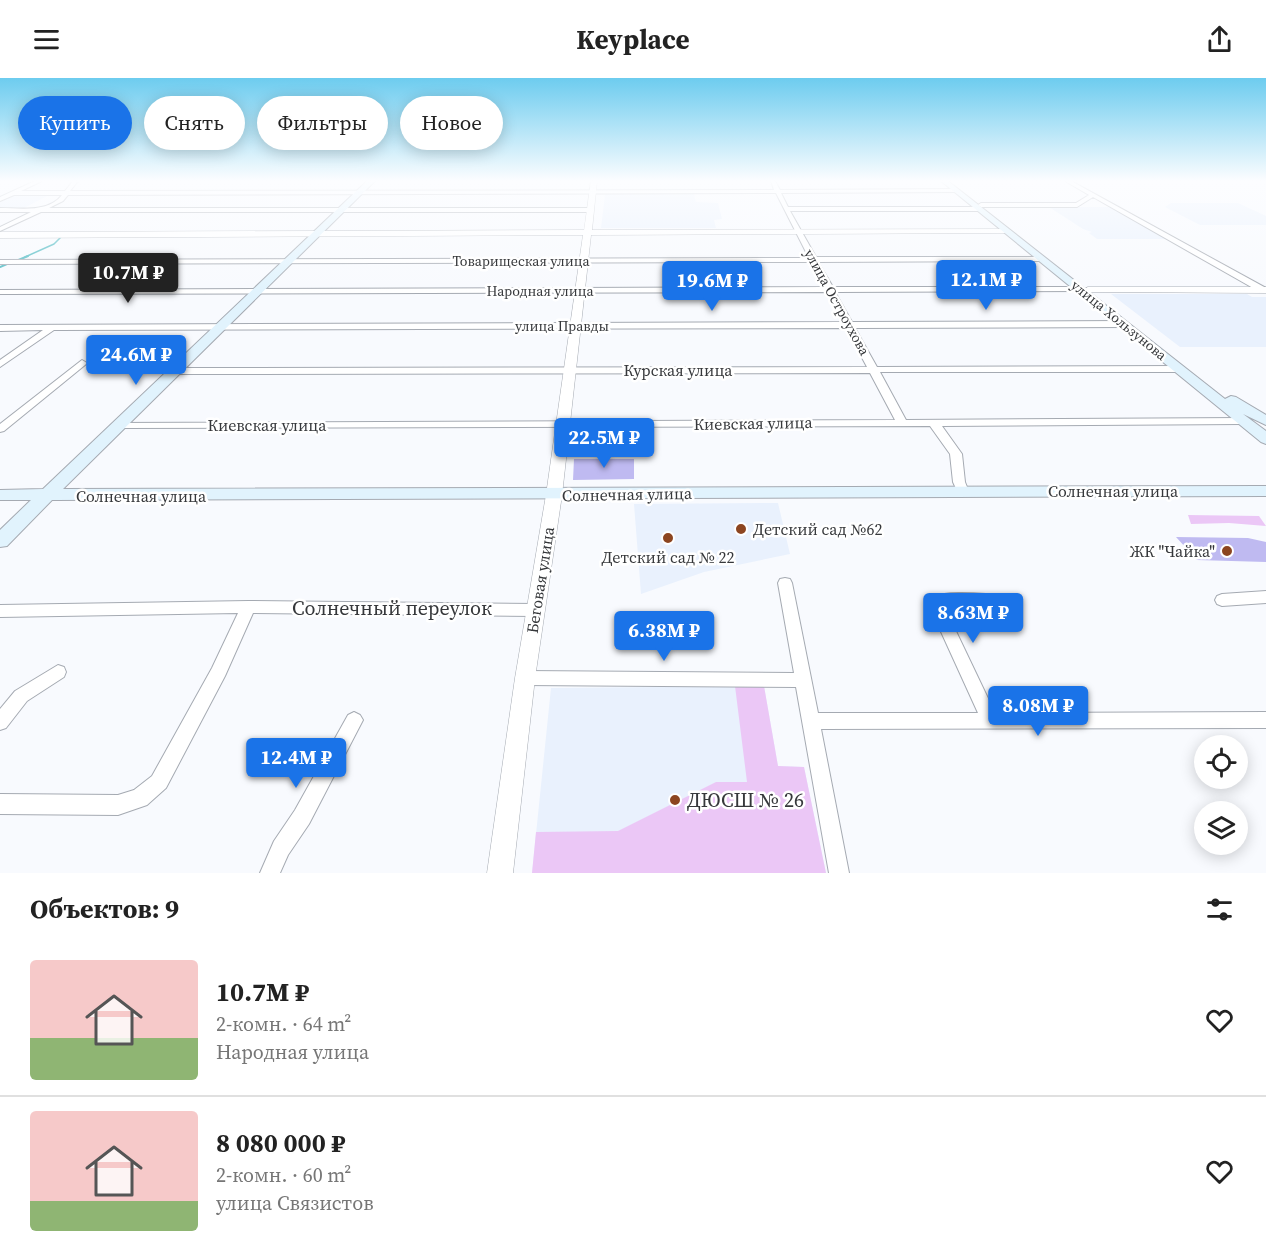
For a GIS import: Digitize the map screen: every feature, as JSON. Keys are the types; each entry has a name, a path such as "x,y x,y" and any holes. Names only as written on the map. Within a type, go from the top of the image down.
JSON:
{"main road":[{"path":"0,541 332,218"},
{"name":"улица Хользунова","path":"994,218 1266,430"},
{"name":"улица Хользунова","path":"1011,231 1042,259 1084,289 1266,439"},
{"path":"1209,384 1266,421"},
{"name":"Солнечная улица","path":"0,495 554,495 1262,490"}],"street":[{"path":"0,229 25,218"},
{"name":"Беговая улица","path":"500,873 525,678 554,495 588,218"},
{"name":"улица Остроухова","path":"791,218 902,422"},
{"path":"1135,218 1264,290"},
{"path":"0,235 1011,231"},
{"name":"Товарищеская улица","path":"0,262 1042,259"},
{"path":"1084,289 1264,290"},
{"name":"Народная улица","path":"0,292 1084,289"},
{"name":"улица Правды","path":"0,328 1124,324"},
{"path":"0,364 53,327"},
{"path":"0,429 5,420 82,363"},
{"name":"Курская улица","path":"175,371 1180,369"},
{"name":"Киевская улица","path":"119,425 562,425 1242,420"},
{"path":"933,422 956,454 958,465 956,477 963,492"},
{"path":"785,583 839,873"},
{"path":"1222,600 1266,597"},
{"path":"990,720 934,601 964,599 1005,601"},
{"path":"0,804 118,805 140,798 159,782 219,671 248,608"},
{"name":"Солнечный переулок","path":"0,611 248,608 536,610"},
{"path":"0,722 21,696 58,672"},
{"path":"525,678 802,680"},
{"path":"270,873 354,720"},
{"path":"810,721 1266,720"}],"shaded area":[{"path":"602,218 722,219 714,220 716,228 601,228"},
{"path":"1066,218 1130,218 1167,239 1097,239 1089,233 1092,232"},
{"path":"1187,218 1266,218 1266,225 1200,225"},
{"path":"1111,294 1247,294 1252,297 1266,297 1266,347 1180,347"},
{"path":"778,503 790,554 704,572 641,594 634,504"},
{"path":"1188,515 1259,516 1266,526 1229,523 1191,524"},
{"path":"735,686 764,686 778,766 804,767 826,873 532,873 536,832 618,831 716,782 747,782"},
{"name":"ДЮСШ № 26","path":"764,686 778,766 804,767 826,873 532,873 551,688"}],"building":[{"path":"574,459 634,459 634,479 573,480"},
{"name":"ЖК \"Чайка\"","path":"1176,537 1248,538 1266,542 1266,562 1197,560"}],"waterway":[{"path":"25,257 54,244 61,237"},
{"path":"16,261 28,256"},
{"path":"0,267 7,264"}],"place":[{"name":"Детский сад №62","path":"741,529"},
{"name":"Детский сад № 22","path":"668,538"},
{"name":"ЖК \"Чайка\"","path":"1227,551"},
{"name":"ДЮСШ № 26","path":"675,800"}]}
